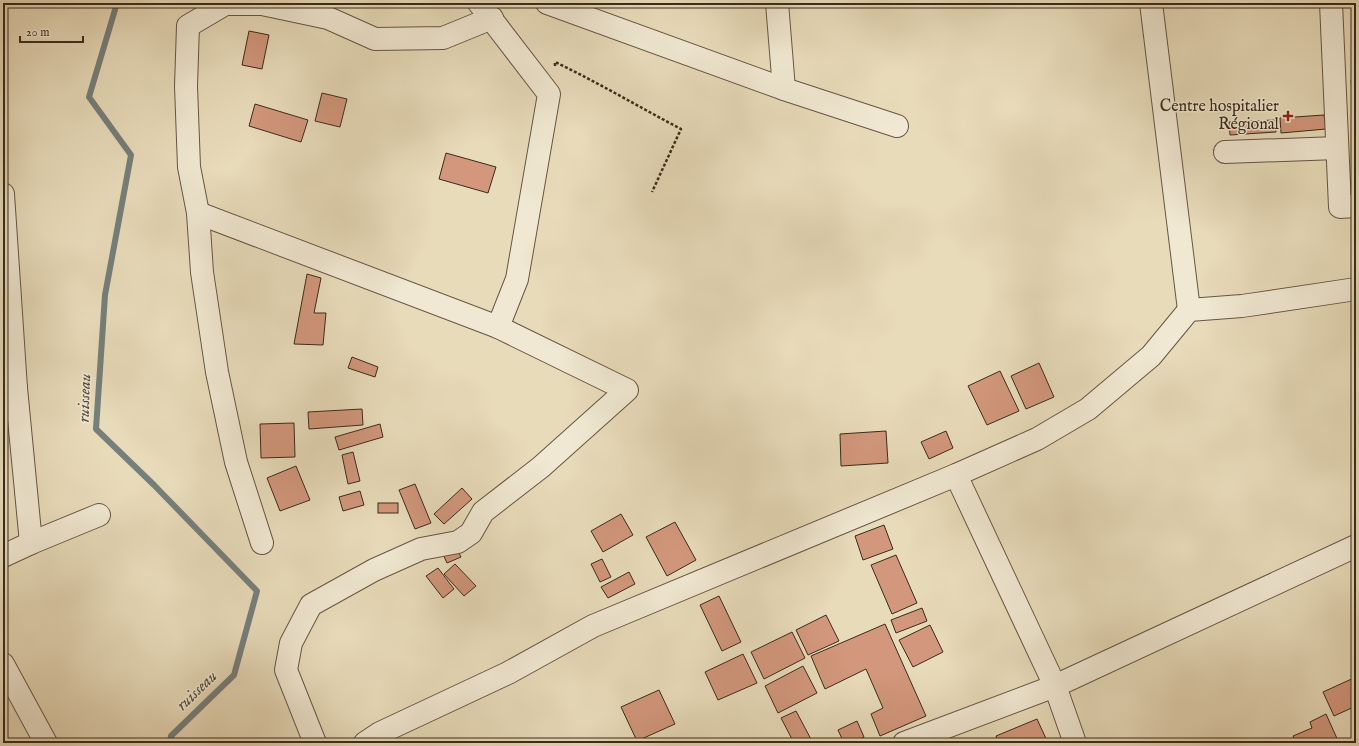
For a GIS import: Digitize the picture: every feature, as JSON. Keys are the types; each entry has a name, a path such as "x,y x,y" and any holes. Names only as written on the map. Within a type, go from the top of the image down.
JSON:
{"street":[{"path":"547,3 784,89 897,126"},
{"path":"776,3 784,89"},
{"path":"1152,3 1189,310"},
{"path":"1331,3 1340,207 1356,206"},
{"path":"262,543 236,462 217,372 202,272 198,213 189,160 186,86 188,26 227,4 262,4 328,18 374,39 443,38 485,11 548,94 517,279 498,327"},
{"path":"1225,152 1337,148"},
{"path":"3,194 10,392 31,543"},
{"path":"198,213 498,327 627,390 541,467 483,512 471,533 458,542 421,549 374,570 311,604 291,643 286,670 315,743"},
{"path":"365,743 380,733 508,673 593,626 956,475 1037,439 1088,409 1151,356 1189,310 1242,306 1356,289"},
{"path":"956,475 1055,686 1075,743"},
{"path":"3,556 99,515"},
{"path":"904,743 1055,686 1356,546"},
{"path":"3,664 46,743"}],"path":[{"path":"548,94 556,62 681,129 652,192"}],"green space":[{"path":"1356,79 1356,134 1355,134 1351,80"}],"building":[{"path":"249,31 269,35 262,69 242,65"},
{"path":"322,93 347,99 340,127 315,121"},
{"path":"255,104 308,120 301,142 249,126"},
{"path":"1324,115 1326,129 1281,133 1280,118"},
{"path":"1275,120 1276,132 1230,135 1229,122"},
{"path":"446,153 496,167 488,193 439,179"},
{"path":"307,274 321,278 314,313 326,313 323,345 294,344"},
{"path":"352,357 378,367 375,377 348,368"},
{"path":"1039,363 1054,397 1026,409 1011,376"},
{"path":"1000,371 1019,411 987,425 968,386"},
{"path":"362,409 363,425 309,429 308,412"},
{"path":"294,423 295,457 261,458 260,424"},
{"path":"380,424 383,437 339,450 335,437"},
{"path":"886,431 888,463 841,466 840,434"},
{"path":"946,431 953,448 929,459 921,442"},
{"path":"353,452 360,481 348,484 342,455"},
{"path":"296,466 310,500 280,511 267,478"},
{"path":"415,484 431,523 415,529 399,490"},
{"path":"462,488 472,499 444,524 434,514"},
{"path":"360,491 364,505 343,511 339,497"},
{"path":"378,503 398,503 398,513 378,513"},
{"path":"621,514 633,535 603,552 591,531"},
{"path":"675,522 696,560 667,576 646,537"},
{"path":"884,525 893,549 863,560 855,536"},
{"path":"455,545 461,557 447,563 442,552"},
{"path":"896,555 917,603 892,614 871,565"},
{"path":"602,559 611,577 600,582 591,564"},
{"path":"455,564 476,586 464,596 444,574"},
{"path":"438,568 454,589 443,598 426,576"},
{"path":"629,572 635,584 608,598 601,587"},
{"path":"719,596 741,642 722,651 700,605"},
{"path":"922,608 927,621 896,633 891,620"},
{"path":"826,615 839,641 808,655 796,630"},
{"path":"885,624 926,716 880,736 871,714 883,708 866,669 825,689 811,656"},
{"path":"930,625 943,652 913,667 899,640"},
{"path":"792,632 805,658 764,679 751,652"},
{"path":"743,654 757,683 718,700 705,672"},
{"path":"803,666 817,693 778,713 765,686"},
{"path":"1356,677 1356,706 1334,716 1323,692"},
{"path":"659,690 675,724 637,741 621,707"},
{"path":"796,711 813,743 794,743 781,718"},
{"path":"1326,714 1339,743 1296,743 1293,736 1312,728 1310,722"},
{"path":"1037,719 1048,743 998,743 996,736"},
{"path":"857,721 864,737 851,743 844,743 838,730"}],"waterway":[{"name":"ruisseau","path":"117,3 89,97 131,155 105,295 96,429 154,485 257,591 234,675 171,736 170,743"}],"place":[{"name":"Centre hospitalier Régional","path":"1288,116"}]}
